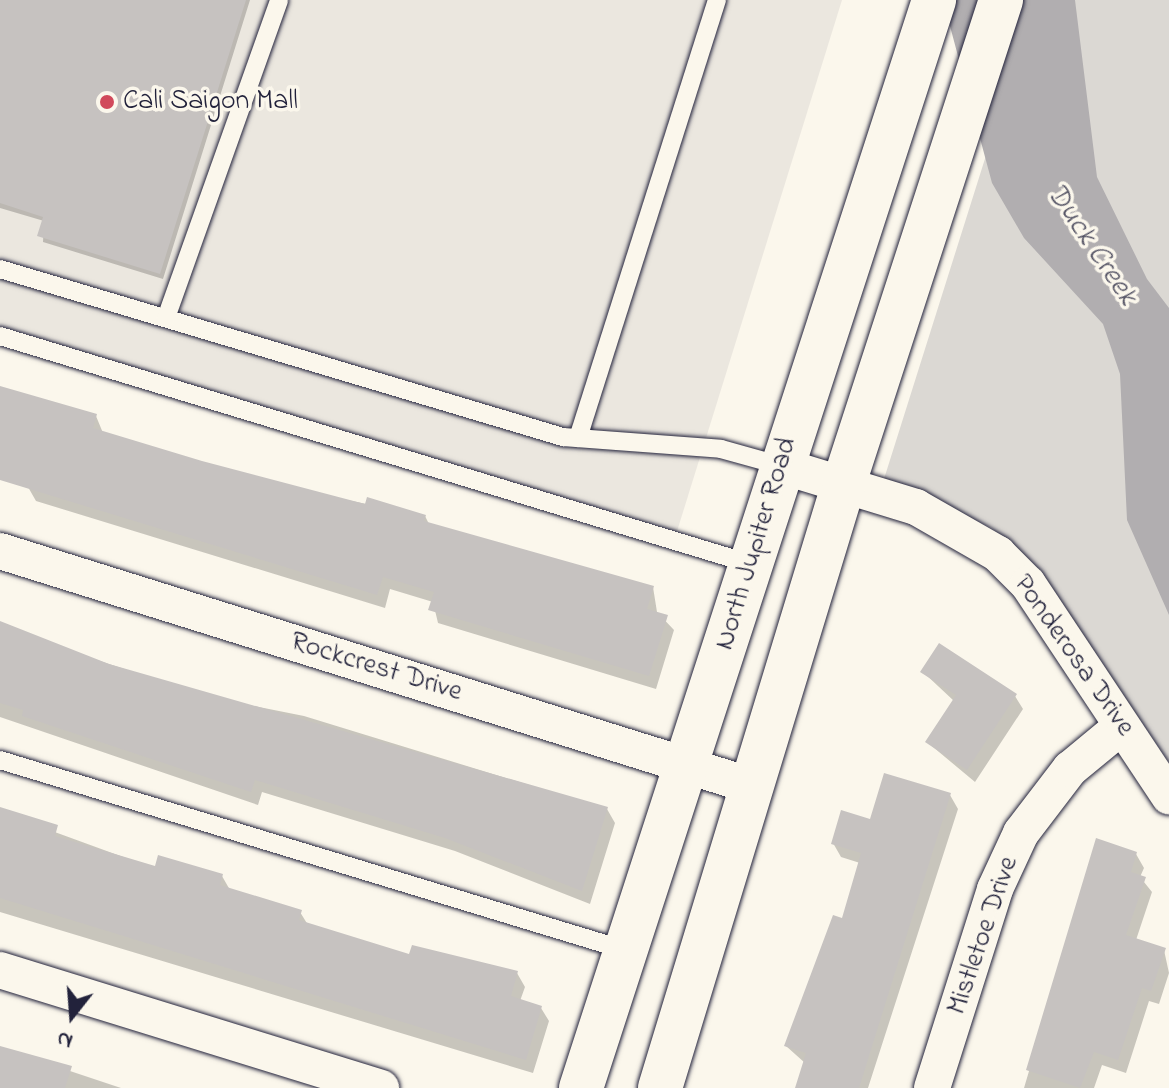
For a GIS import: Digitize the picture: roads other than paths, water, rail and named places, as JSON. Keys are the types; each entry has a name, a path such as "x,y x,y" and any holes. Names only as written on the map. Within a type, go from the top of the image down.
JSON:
{"main road":[{"name":"North Jupiter Road","path":"581,1088 688,766 934,0"},
{"path":"660,1088 844,483 1001,0"}],"street":[{"name":"Ponderosa Drive","path":"782,466 916,507 998,554 1028,584 1169,796"},
{"name":"Rockcrest Drive","path":"0,551 752,786"},
{"name":"Mistletoe Drive","path":"932,1088 995,889 1021,833 1070,769 1122,726"},
{"path":"0,970 381,1088"}],"lane":[{"path":"166,318 279,0"},
{"path":"578,438 717,0"},
{"path":"0,269 578,438 721,449 782,466"},
{"path":"0,336 751,564"},
{"path":"0,760 625,950"}],"water":[{"name":"Duck Creek","path":"943,0 1075,0 1097,177 1147,279 1169,308 1169,615 1127,520 1120,374 1103,324 1024,238 992,183"}],"place":[{"name":"Cali Saigon Mall","path":"107,102"}]}
